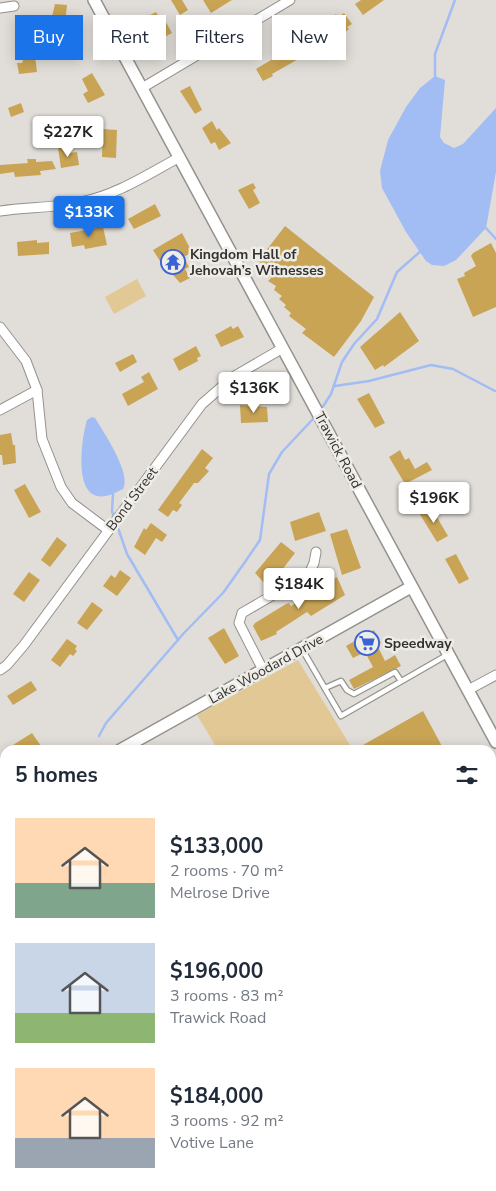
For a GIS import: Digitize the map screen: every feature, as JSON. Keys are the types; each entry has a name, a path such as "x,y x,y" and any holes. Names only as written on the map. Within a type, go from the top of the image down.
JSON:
{"street":[{"name":"Trawick Road","path":"94,0 496,742"},
{"path":"142,88 290,0"},
{"path":"0,8 14,6"},
{"path":"0,211 61,205 99,198 127,186 180,157"},
{"path":"0,327 26,361 37,390 42,439 61,487 72,503 108,530"},
{"name":"Bond Street","path":"1,668 24,645 202,404 233,377 283,348"},
{"path":"0,410 37,390"},
{"path":"263,670 243,632 239,617 242,613 310,574 316,552"},
{"name":"Lake Woodard Drive","path":"129,745 411,587"},
{"path":"468,690 496,675"}],"lane":[{"path":"302,648 341,716 448,654"},
{"path":"325,688 340,681 347,690 354,694 395,672 401,681"},
{"path":"362,690 368,700"}],"shaded area":[{"path":"137,279 146,296 114,314 105,297"},
{"path":"298,660 350,745 215,745 197,715"}],"water":[{"path":"435,76 445,80 440,137 444,143 454,148 463,144 496,108 496,172 486,228 456,260 444,266 432,265 426,261 406,232 382,188 380,171 388,140 406,107 420,88"},
{"path":"92,417 95,418 116,453 124,474 125,482 123,489 110,495 97,496 90,492 82,474 83,438 87,420"}],"building":[{"path":"171,0 182,0 188,10 180,15"},
{"path":"203,0 232,0 211,13"},
{"path":"361,0 384,0 363,15 355,4"},
{"path":"55,4 67,5 66,15 52,15"},
{"path":"346,16 352,24 347,27 349,29 346,31"},
{"path":"166,22 172,33 166,36"},
{"path":"272,59 297,60 263,81 256,69"},
{"path":"23,60 36,60 37,72 19,74 17,63 22,63"},
{"path":"92,73 105,95 88,103 83,94 88,91 82,79"},
{"path":"190,86 202,110 195,114 180,91"},
{"path":"21,103 24,112 11,117 8,108"},
{"path":"212,121 217,130 219,128 231,143 219,150 215,142 211,144 202,128"},
{"path":"103,129 117,130 116,158 102,157"},
{"path":"68,146 69,153 77,152 79,165 61,168 58,148"},
{"path":"27,159 36,159 36,162 52,161 56,169 40,171 41,175 15,177 14,172 0,174 0,165 28,163"},
{"path":"253,183 256,188 253,190 260,203 249,209 238,190"},
{"path":"155,204 161,216 134,229 128,219"},
{"path":"285,226 374,297 361,321 334,357 302,333 306,329 289,316 291,313 279,299 282,296 274,290 276,286 268,281 271,278 263,271 266,267 258,261"},
{"path":"103,227 107,245 85,249 84,245 72,247 70,233"},
{"name":"Kingdom Hall of Jehovah’s Witnesses","path":"182,233 192,252 184,257 189,267 185,269 190,278 180,283 167,268 165,269 153,250"},
{"path":"37,240 37,243 49,242 49,254 18,256 17,242"},
{"path":"491,243 496,253 496,307 473,317 457,279 465,276 464,273 476,266 471,256 473,253"},
{"path":"400,312 419,341 384,367 383,365 375,370 360,347"},
{"path":"231,326 233,329 238,326 244,337 221,347 215,335"},
{"path":"196,346 201,356 197,358 198,361 179,371 173,359"},
{"path":"133,354 137,362 120,372 115,363"},
{"path":"149,372 158,389 128,406 122,394 144,382 141,377"},
{"path":"369,393 385,423 375,428 357,399"},
{"path":"240,405 267,407 268,422 241,423"},
{"path":"11,433 13,445 15,445 16,463 3,465 2,455 0,455 0,435"},
{"path":"202,449 213,458 205,468 209,471 198,483 194,483 179,503 182,505 177,512 173,510 168,517 158,510"},
{"path":"400,450 405,460 409,458 415,469 427,462 432,470 405,484 389,457"},
{"path":"25,484 41,512 29,518 14,490"},
{"path":"431,507 448,536 437,542 419,513"},
{"path":"319,512 326,531 295,541 290,522"},
{"path":"151,523 167,535 162,542 156,538 145,555 134,547 144,528 146,530"},
{"path":"347,529 361,568 342,575 330,534"},
{"path":"57,537 67,545 50,567 41,560"},
{"path":"281,542 295,553 282,570 281,575 268,587 255,573"},
{"path":"456,554 469,579 459,584 445,559"},
{"path":"120,570 131,578 117,596 103,586 111,575 115,578"},
{"path":"29,572 40,580 24,602 13,594"},
{"path":"337,577 345,595 311,616 307,612 276,632 277,634 261,641 253,626 255,623 286,604 289,603 291,606"},
{"path":"92,602 103,610 87,630 77,623"},
{"path":"224,628 239,656 225,664 208,638"},
{"path":"374,630 381,643 377,645 385,661 395,655 401,666 354,689 349,680 373,667 365,652 353,658 346,646"},
{"path":"67,639 77,646 75,649 77,651 73,656 70,654 60,667 51,660"},
{"path":"31,681 37,690 13,705 7,696"},
{"path":"423,711 441,745 363,745"},
{"path":"32,733 40,745 13,745"}],"waterway":[{"path":"435,77 435,54 455,0"},
{"path":"483,228 486,228 496,239"},
{"path":"322,408 331,394 342,362 354,344 377,319 397,272 422,250"},
{"path":"335,386 369,381 431,365 453,369 495,391"},
{"path":"99,736 106,723 184,633 223,593 260,540 269,474 282,452 313,419"},
{"path":"113,494 112,511 114,518"},
{"path":"117,525 127,554 178,640"}],"place":[{"name":"Kingdom Hall of Jehovah’s Witnesses","path":"173,262"},
{"name":"Speedway","path":"367,643"}]}
